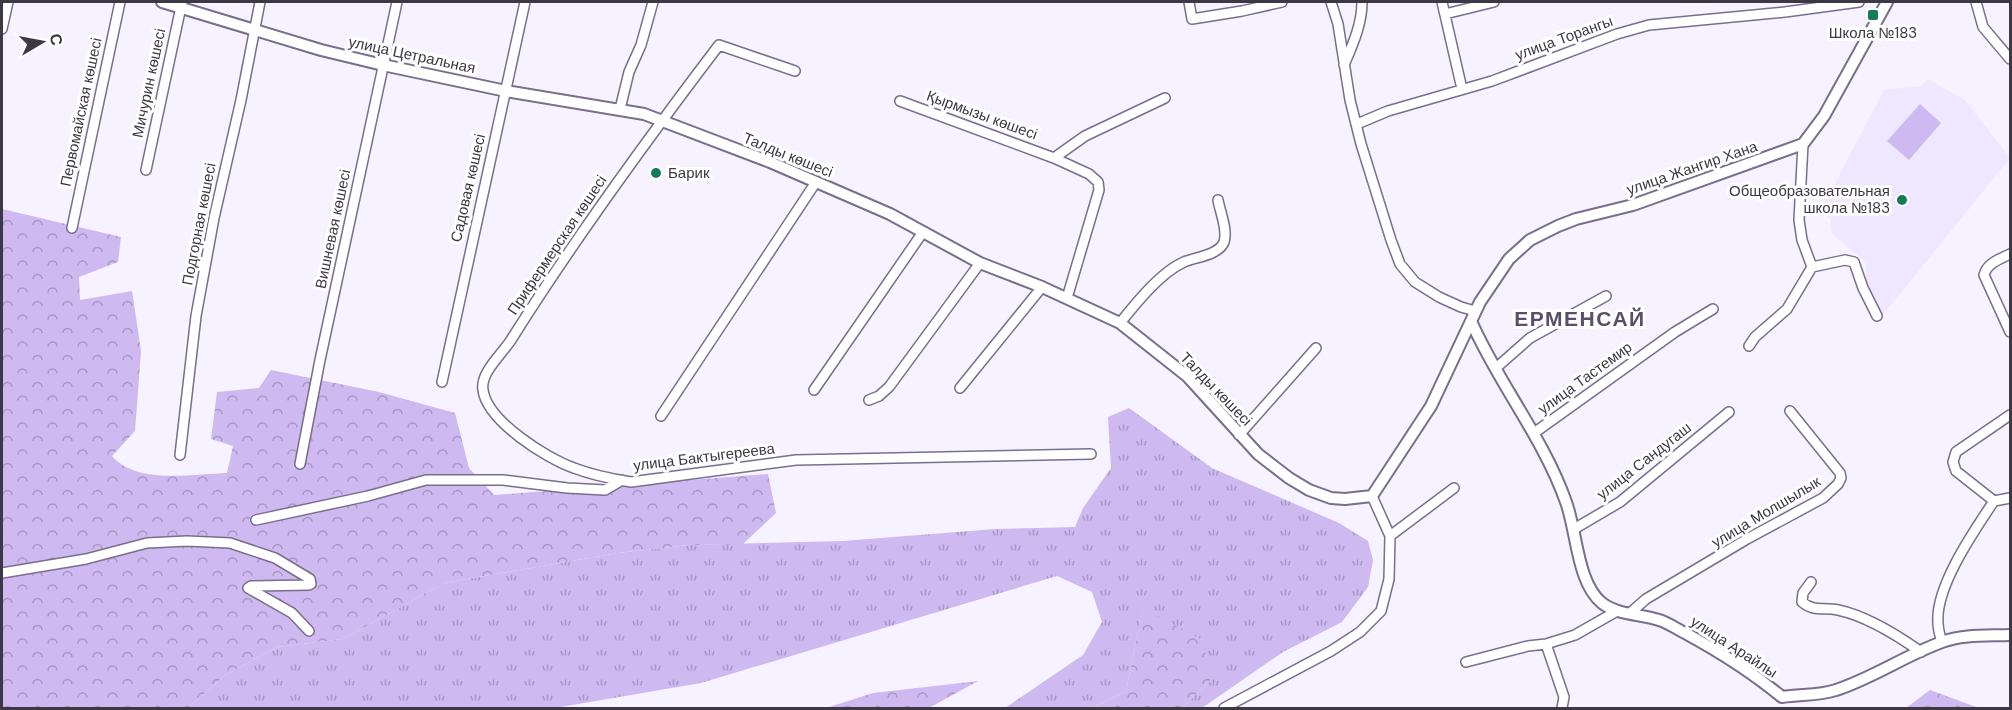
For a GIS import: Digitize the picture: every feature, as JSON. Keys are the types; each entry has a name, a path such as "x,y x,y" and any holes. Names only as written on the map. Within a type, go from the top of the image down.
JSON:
{"street":[{"path":"2,29 8,2"},
{"name":"Первомайская көшесі","path":"72,228 120,2"},
{"name":"улица Цетральная","path":"162,2 182,4 321,50 383,65 506,91 620,109 644,114 660,122"},
{"name":"Подгорная көшесі","path":"180,454 196,316 214,218 241,100 260,2"},
{"name":"Вишневая көшесі","path":"300,464 397,2"},
{"name":"Садовая көшесі","path":"442,382 472,236 525,2"},
{"path":"620,109 629,72 641,45 653,2"},
{"path":"1189,2 1192,19 1282,2"},
{"path":"1331,2 1338,24 1350,100 1368,168 1400,264 1415,282 1473,316 1484,351 1534,433 1565,501 1588,586 1604,605 1617,611 1630,613"},
{"path":"1344,65 1356,38 1362,14 1362,2"},
{"path":"1442,2 1462,89"},
{"path":"1445,14 1494,2"},
{"name":"улица Торангы","path":"1358,124 1388,111 1492,81 1617,34 1649,25 1785,12 1859,2"},
{"path":"1812,267 1802,240 1798,220 1803,144 1824,116 1886,2"},
{"path":"1976,2 1983,27 2010,59"},
{"name":"Мичурин көшесі","path":"146,170 182,4"},
{"name":"Прифермерская көшесі","path":"622,480 573,468 538,449 502,422 490,409 483,391 484,379 539,295 660,122 719,45 795,71"},
{"path":"1054,158 1085,136 1166,98"},
{"name":"Қырмызы көшесі","path":"900,101 1054,158 1089,174 1098,182 1099,190 1066,298"},
{"name":"Талды көшесі","path":"660,122 692,132 861,200 980,263 1042,287 1120,323 1187,376 1239,435 1273,466 1309,490 1330,498 1372,496"},
{"name":"улица Жангир Хана","path":"1372,496 1431,406 1473,316 1509,259 1530,240 1576,219 1633,205 1803,144"},
{"path":"661,416 816,182"},
{"path":"1120,323 1142,296 1181,263 1219,249 1224,241 1225,232 1218,201"},
{"path":"814,390 923,232"},
{"path":"2010,254 1985,269 1984,276 2010,332"},
{"path":"1749,346 1755,337 1787,309 1812,267 1845,260 1854,262 1863,288 1877,316"},
{"path":"869,400 879,396 889,387 980,263"},
{"path":"960,388 1042,287"},
{"path":"1496,368 1530,338 1606,296"},
{"name":"улица Тастемир","path":"1534,433 1675,332 1713,309"},
{"path":"1239,435 1316,348"},
{"name":"улица Молшылык","path":"1630,613 1646,599 1747,539 1823,498 1838,484 1841,478 1840,473 1790,411"},
{"name":"улица Сандугаш","path":"1574,529 1620,502 1729,412"},
{"path":"1995,501 1956,471 1953,462 1956,452 2010,415"},
{"name":"улица Бактыгереева","path":"256,520 368,496 426,480 503,480 605,490 622,480 631,482 796,460 1091,454"},
{"path":"1390,536 1454,488"},
{"path":"1224,708 1331,651 1360,632 1381,611 1389,579 1390,536 1372,496"},
{"path":"1942,642 1938,622 1940,604 1948,581 1968,539 1995,501 2010,498"},
{"path":"2,573 86,559 147,543 186,541 230,543 275,558 310,579 311,584 309,585 251,586 248,588 292,613 309,631"},
{"path":"1811,582 1803,593 1802,602 1809,608 1838,610 1864,620 1895,633 1921,652"},
{"path":"1466,662 1575,635 1617,611"},
{"name":"улица Арайлы","path":"1630,613 1660,620 1711,647 1782,703 1801,694 1819,695 1838,689 1942,642 1961,637 2010,635"},
{"path":"1546,644 1564,696 1562,708"}],"shaded area":[{"name":"Общеобразовательная школа №183","path":"1928,79 1965,100 2010,158 1882,316 1866,284 1866,262 1832,234 1830,218 1824,214 1824,204 1884,90 1922,86"}],"green space":[{"path":"1920,104 1941,123 1909,160 1887,141"},
{"path":"2,209 121,237 118,262 79,277 80,300 132,291 141,351 135,431 112,456 123,465 136,471 166,476 227,473 233,446 211,439 217,392 259,388 271,370 379,392 455,413 469,468 494,495 768,474 776,513 743,544 689,545 618,553 444,583 343,639 277,647 224,676 188,708 2,708"},
{"path":"1129,408 1212,468 1339,523 1368,541 1373,560 1368,587 1342,622 1283,652 1202,708 1182,708 1210,681 1143,609 1126,691 1092,708 1005,708 1083,655 1102,622 1092,592 1057,576 701,683 555,708 188,708 224,676 277,647 343,639 444,583 618,553 689,545 843,541 995,529 1075,527 1083,508 1111,468 1108,417"},
{"path":"1143,608 1203,640 1210,681 1182,708 1092,708 1126,691"},
{"path":"978,681 929,708 826,708 873,693"},
{"path":"1930,690 1979,708 1906,708"}],"place":[{"name":"Школа №183","path":"1873,15"},
{"name":"Барик","path":"656,173"},
{"name":"Общеобразовательная школа №183","path":"1902,200"}],"district":[{"name":"ЕРМЕНСАЙ","path":"1580,319"}]}
